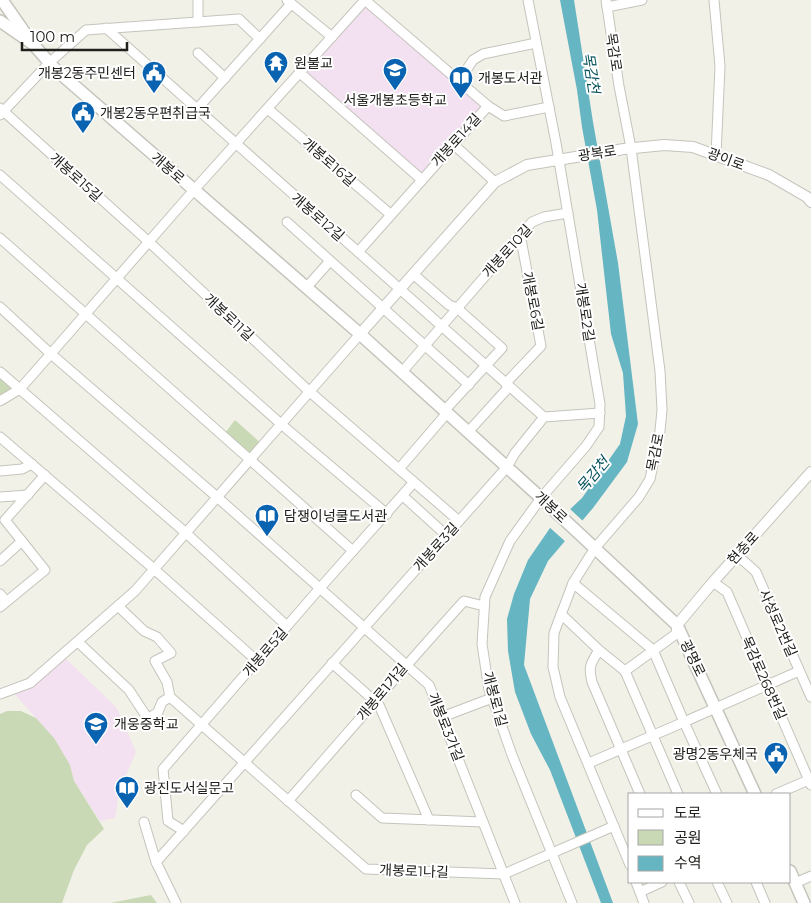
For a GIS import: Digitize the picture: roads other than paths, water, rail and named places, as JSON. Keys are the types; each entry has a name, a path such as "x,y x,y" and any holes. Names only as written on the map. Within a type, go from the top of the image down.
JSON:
{"main road":[{"name":"개봉로","path":"2,0 33,44"},
{"path":"10,0 32,29 33,44"},
{"name":"개봉로","path":"0,10 49,63 360,334 593,546"},
{"path":"0,21 33,44"},
{"name":"광명로","path":"593,546 677,625 755,793"},
{"path":"791,873 804,903"}],"street":[{"path":"198,0 198,22"},
{"path":"0,401 20,390 194,190 365,0"},
{"name":"개봉로14길","path":"358,252 488,106 365,0"},
{"name":"개봉로2길","path":"528,0 560,159 600,404 599,427 543,499"},
{"path":"606,3 642,0"},
{"path":"714,0 720,66 716,155"},
{"path":"197,110 260,39 289,2 332,37"},
{"name":"목감로","path":"606,3 660,370 662,410 660,431 650,479 639,497 593,546 573,583 554,633 553,667 560,697 589,763 612,827 628,860"},
{"path":"1,112 49,63 86,30 239,20 260,39"},
{"name":"개봉로12길","path":"106,28 400,289"},
{"path":"459,81 473,60 483,54 536,43"},
{"path":"198,53 225,78"},
{"path":"300,73 421,179"},
{"path":"488,106 504,116 549,107"},
{"name":"개봉로16길","path":"268,109 390,214"},
{"name":"개봉로15길","path":"1,112 149,242"},
{"path":"453,144 495,182"},
{"name":"광이로","path":"628,149 664,145 693,147 769,175 807,197 811,202"},
{"name":"광복로","path":"560,159 628,149"},
{"path":"0,694 30,683 135,592 495,182 527,166 560,159"},
{"path":"0,175 281,424 387,514"},
{"name":"개봉로10길","path":"402,372 532,222 544,217 568,213"},
{"name":"개봉로12길","path":"287,222 425,345"},
{"name":"개봉로6길","path":"468,432 507,389 506,383 541,346 520,234"},
{"path":"0,238 354,551"},
{"name":"개봉로11길","path":"149,242 310,392 459,521"},
{"path":"306,288 330,260"},
{"path":"399,469 502,348 413,274"},
{"path":"400,289 544,417 600,413"},
{"path":"0,307 51,354 365,627"},
{"path":"425,345 469,385"},
{"path":"0,372 186,533 287,626"},
{"path":"507,467 544,417"},
{"path":"0,437 154,569 256,661"},
{"path":"0,471 22,469 32,464"},
{"name":"개봉로3길","path":"156,862 507,467"},
{"name":"현충로","path":"677,625 811,472"},
{"path":"0,594 3,604 45,570 3,520 45,475"},
{"name":"개봉로5길","path":"184,831 168,821 163,769 414,482"},
{"path":"0,497 28,494"},
{"path":"402,496 446,535"},
{"name":"개봉로1길","path":"543,499 510,540 485,597 482,644 492,698 512,755 554,851 572,903"},
{"path":"0,561 22,541"},
{"name":"사성로2번길","path":"737,555 756,572 811,697"},
{"name":"목감로268번길","path":"713,582 726,592 810,781"},
{"path":"573,583 653,650 717,793"},
{"name":"개봉로1가길","path":"288,801 406,664 464,601 484,606"},
{"path":"118,606 144,631 157,637 171,653 155,661 167,682 170,697 244,762"},
{"path":"560,614 625,671 678,793"},
{"path":"625,671 676,634 677,625"},
{"name":"개봉로3가길","path":"365,627 429,685 515,903"},
{"path":"78,642 129,690 148,719 158,712 162,702 170,697"},
{"path":"599,650 590,664 589,670 592,682 640,793"},
{"path":"332,663 379,705 429,820"},
{"path":"589,763 800,671"},
{"path":"442,717 492,698"},
{"name":"개봉로1나길","path":"244,762 366,869 504,874 612,827"},
{"path":"779,793 810,781"},
{"path":"356,795 382,818 483,822"},
{"path":"144,822 156,862 176,903"},
{"path":"795,883 811,876"},
{"path":"636,883 644,903"},
{"path":"640,892 660,883"},
{"path":"679,883 689,903"},
{"path":"717,883 727,903"},
{"path":"756,883 765,903"}],"water":[{"name":"목감천","path":"560,0 574,0 618,263 638,424 627,462 593,508 548,561 530,599 524,665 613,903 601,903 550,770 531,734 515,692 508,651 507,619 514,594 528,560 550,528 582,498 620,444 626,416 623,373 611,334 597,210"}],"place":[{"name":"원불교","path":"276,84"},
{"name":"서울개봉초등학교","path":"395,91"},
{"name":"개봉2동주민센터","path":"154,94"},
{"name":"개봉도서관","path":"461,99"},
{"name":"개봉2동우편취급국","path":"83,134"},
{"name":"담쟁이넝쿨도서관","path":"267,537"},
{"name":"개웅중학교","path":"96,745"},
{"name":"광명2동우체국","path":"776,775"},
{"name":"광진도서실문고","path":"127,809"}]}
